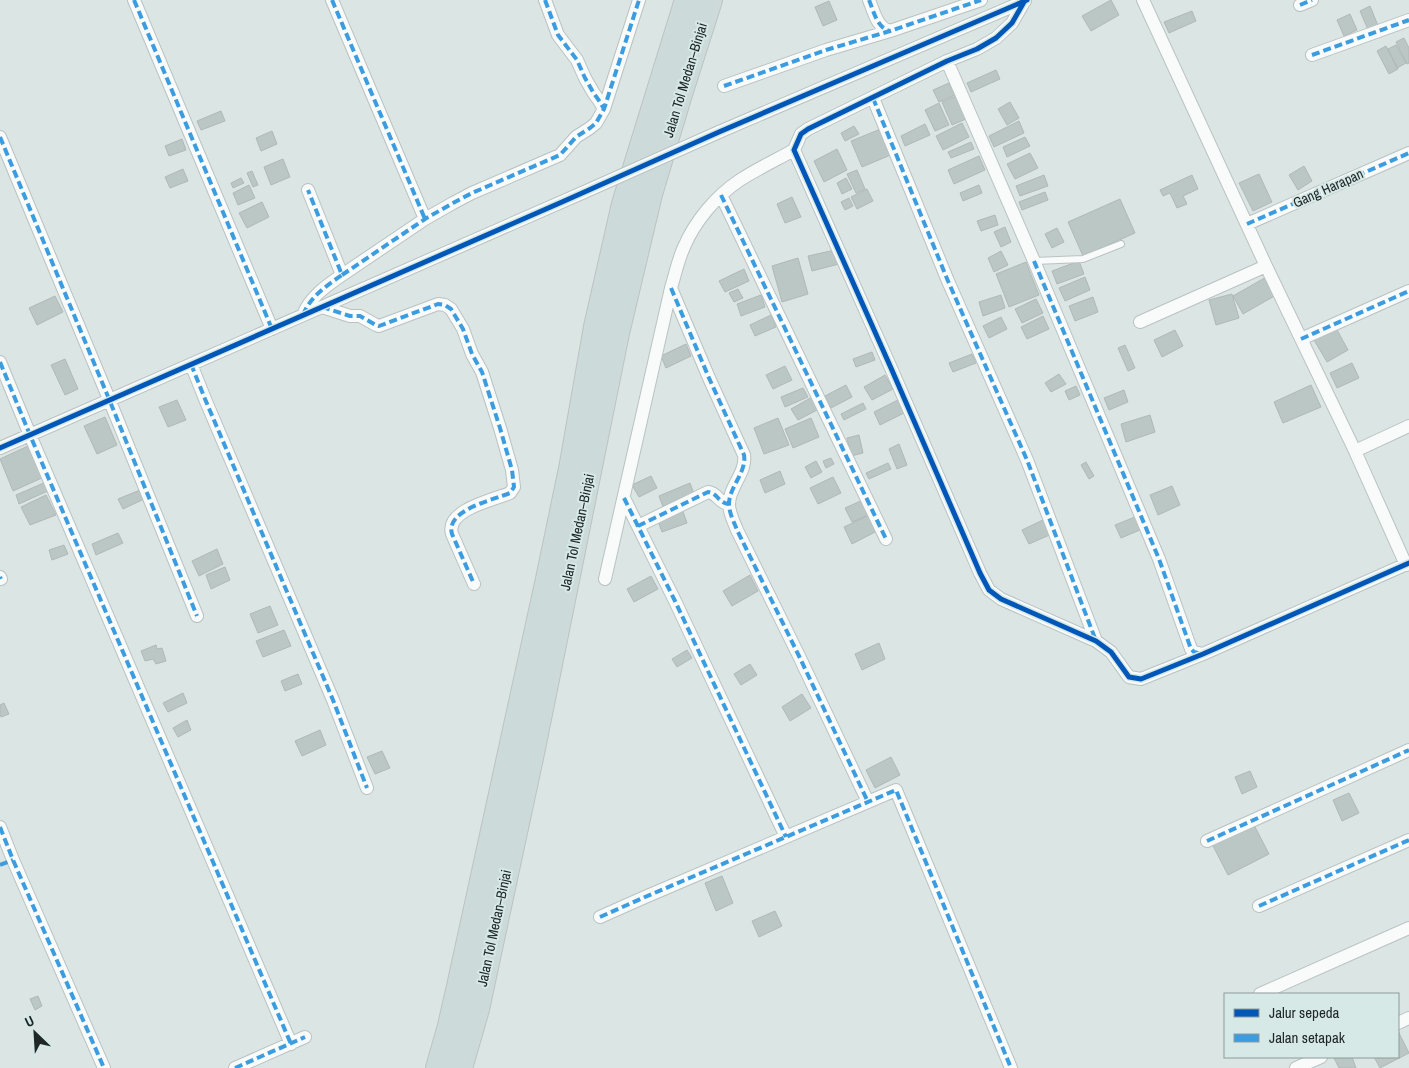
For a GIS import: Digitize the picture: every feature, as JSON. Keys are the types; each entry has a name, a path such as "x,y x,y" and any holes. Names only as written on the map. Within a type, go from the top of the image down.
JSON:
{"highway":[{"name":"Jalan Tol Medan–Binjai","path":"438,1068 462,973 572,469 596,327 624,204 687,0"},
{"name":"Jalan Tol Medan–Binjai","path":"460,1068 477,1009 530,763 620,324 650,194 710,0"}],"street":[{"path":"134,0 272,329"},
{"path":"332,0 425,219"},
{"path":"545,0 558,35 578,60 593,92 604,109"},
{"path":"303,315 306,306 312,299 342,275 425,219 472,193 560,155 576,137 596,123 604,109 640,0"},
{"path":"869,0 880,25 890,31"},
{"path":"724,86 826,50 890,31 981,0"},
{"path":"794,150 989,590 1001,599 1096,641 1111,652 1129,676 1135,679 1141,679 1202,654 1407,564 1143,0"},
{"path":"606,579 671,288 683,249 710,206 740,180 794,150 804,131 996,38 1012,23 1018,2"},
{"path":"0,448 1018,2"},
{"path":"1312,55 1409,20"},
{"path":"947,61 1034,261 1159,559 1191,649 1198,654 1202,654"},
{"path":"872,98 948,281 1027,460 1096,641"},
{"path":"0,137 197,616"},
{"name":"Gang Harapan","path":"1247,224 1409,153"},
{"path":"308,190 342,275"},
{"path":"721,196 886,539"},
{"path":"1140,322 1266,266"},
{"path":"671,288 744,455 745,461 730,496 729,504 737,530 868,802"},
{"path":"1301,339 1409,291"},
{"path":"322,307 350,316 360,316 379,326 438,304 445,305 451,308 463,329 472,354 482,372 514,480 513,489 510,493 461,513 452,523 452,534 474,584"},
{"path":"0,362 291,1044"},
{"path":"191,364 333,700 367,788"},
{"path":"1355,451 1409,426"},
{"path":"638,526 708,492 715,494 722,502 729,504"},
{"path":"624,498 675,601 786,838"},
{"path":"1207,841 1409,750"},
{"path":"600,917 896,790 1011,1068"},
{"path":"0,827 104,1068"},
{"path":"1259,906 1409,840"},
{"path":"1262,993 1409,928"},
{"path":"235,1068 305,1037"},
{"path":"1296,1068 1319,1058"}],"lane":[{"path":"1034,261 1083,259 1121,244"}],"building":[{"path":"1111,0 1119,15 1091,31 1082,16"},
{"path":"829,1 837,20 823,26 815,7"},
{"path":"1370,6 1379,28 1369,32 1360,11"},
{"path":"1192,11 1196,21 1169,33 1164,22"},
{"path":"1350,14 1357,30 1344,36 1337,20"},
{"path":"1404,38 1409,48 1409,63 1407,64 1396,42"},
{"path":"1396,45 1406,63 1397,68 1388,49"},
{"path":"1386,46 1398,69 1389,74 1377,51"},
{"path":"996,70 1000,79 971,92 967,83"},
{"path":"949,83 955,95 939,102 933,90"},
{"path":"956,96 966,119 952,125 942,102"},
{"path":"1010,102 1019,118 1007,125 998,109"},
{"path":"939,103 949,125 935,131 925,110"},
{"path":"221,111 225,121 201,130 197,121"},
{"path":"1019,121 1024,133 994,147 989,136"},
{"path":"962,123 969,137 943,150 936,136"},
{"path":"925,124 930,135 905,146 901,136"},
{"path":"854,126 859,134 845,141 841,133"},
{"path":"883,128 893,154 862,167 851,141"},
{"path":"272,131 277,144 261,151 256,138"},
{"path":"1025,137 1030,146 1007,157 1003,147"},
{"path":"182,139 186,150 169,156 165,146"},
{"path":"971,142 974,149 951,158 948,152"},
{"path":"837,149 847,170 824,182 814,161"},
{"path":"1030,153 1038,168 1015,179 1007,164"},
{"path":"979,156 985,170 954,184 948,170"},
{"path":"283,159 290,177 271,185 264,167"},
{"path":"1304,166 1312,181 1298,190 1289,175"},
{"path":"183,169 188,181 170,188 165,177"},
{"path":"857,170 865,189 856,193 847,174"},
{"path":"252,171 258,185 253,187 247,173"},
{"path":"1259,174 1272,202 1253,211 1239,183"},
{"path":"1044,175 1048,186 1020,196 1016,186"},
{"path":"1192,175 1198,189 1183,196 1187,204 1177,208 1170,193 1163,196 1160,190"},
{"path":"241,178 244,183 233,188 231,183"},
{"path":"846,178 852,189 842,194 837,183"},
{"path":"249,185 255,198 238,205 233,193"},
{"path":"979,185 982,193 963,201 960,193"},
{"path":"867,189 873,201 857,209 851,197"},
{"path":"1045,192 1048,200 1022,210 1019,202"},
{"path":"792,197 801,217 785,223 777,204"},
{"path":"849,198 853,206 845,210 841,202"},
{"path":"1120,199 1135,233 1083,256 1068,222"},
{"path":"262,202 269,217 247,228 239,213"},
{"path":"995,215 998,225 981,231 977,221"},
{"path":"1005,227 1011,242 1001,247 994,232"},
{"path":"1057,228 1064,242 1052,248 1045,234"},
{"path":"835,250 839,264 812,271 808,256"},
{"path":"1001,251 1008,265 994,272 988,258"},
{"path":"798,258 808,294 782,302 772,266"},
{"path":"1079,261 1084,274 1057,284 1052,271"},
{"path":"1026,262 1039,295 1009,307 996,274"},
{"path":"744,269 749,281 725,292 719,281"},
{"path":"1268,276 1278,294 1243,314 1233,296"},
{"path":"1085,277 1090,290 1065,301 1059,288"},
{"path":"738,289 743,298 734,302 729,293"},
{"path":"1232,294 1239,318 1216,325 1209,300"},
{"path":"761,295 765,307 741,316 737,304"},
{"path":"1001,295 1005,308 983,316 979,302"},
{"path":"55,296 63,312 37,325 29,308"},
{"path":"1093,297 1098,312 1075,321 1069,306"},
{"path":"1036,299 1043,313 1022,323 1015,309"},
{"path":"771,315 776,327 755,336 750,325"},
{"path":"1043,316 1049,329 1027,339 1021,327"},
{"path":"1001,317 1007,329 989,338 983,326"},
{"path":"1336,328 1348,350 1327,362 1314,340"},
{"path":"1175,330 1183,346 1162,357 1154,340"},
{"path":"686,344 691,356 666,368 661,356"},
{"path":"1125,345 1135,368 1128,371 1118,348"},
{"path":"872,352 875,360 856,367 853,359"},
{"path":"972,354 976,363 953,372 949,363"},
{"path":"65,359 78,389 65,395 51,365"},
{"path":"1352,363 1359,378 1337,388 1330,373"},
{"path":"785,366 792,380 773,389 766,375"},
{"path":"1059,374 1066,384 1051,392 1045,383"},
{"path":"885,375 893,389 872,400 864,387"},
{"path":"846,385 852,397 831,408 825,396"},
{"path":"1311,385 1321,407 1283,423 1274,402"},
{"path":"1076,386 1080,395 1069,400 1065,391"},
{"path":"803,388 808,397 785,407 781,397"},
{"path":"1124,390 1128,402 1109,410 1104,398"},
{"path":"812,397 819,409 798,420 791,409"},
{"path":"177,400 186,420 168,427 159,407"},
{"path":"898,400 904,413 880,425 874,412"},
{"path":"863,403 866,409 844,420 841,414"},
{"path":"1150,415 1155,432 1126,442 1121,424"},
{"path":"105,417 117,445 97,454 84,426"},
{"path":"778,418 789,445 764,454 754,428"},
{"path":"811,418 819,437 793,448 785,429"},
{"path":"859,435 863,453 851,456 847,438"},
{"path":"899,444 907,465 897,469 889,449"},
{"path":"30,445 44,477 13,491 0,459"},
{"path":"831,458 834,464 826,468 823,461"},
{"path":"816,461 822,472 811,478 805,467"},
{"path":"1086,462 1094,476 1089,479 1081,465"},
{"path":"888,463 891,469 869,479 866,473"},
{"path":"780,471 785,484 765,493 760,480"},
{"path":"651,476 657,488 639,497 632,485"},
{"path":"833,477 841,493 818,504 810,488"},
{"path":"46,482 50,490 19,504 16,495"},
{"path":"690,483 694,494 663,507 659,496"},
{"path":"1172,486 1180,505 1158,515 1150,495"},
{"path":"140,490 144,499 123,509 118,499"},
{"path":"46,495 56,515 30,525 21,507"},
{"path":"865,499 871,514 852,522 845,508"},
{"path":"682,509 687,523 662,532 657,518"},
{"path":"871,514 879,530 852,544 844,527"},
{"path":"1135,517 1140,530 1121,538 1115,525"},
{"path":"1045,519 1052,534 1029,544 1022,530"},
{"path":"118,533 123,543 96,555 92,544"},
{"path":"64,545 68,554 52,560 49,550"},
{"path":"217,549 223,564 199,576 192,561"},
{"path":"225,567 230,580 211,589 206,575"},
{"path":"750,575 758,591 732,606 723,591"},
{"path":"651,576 658,589 634,602 627,589"},
{"path":"270,606 278,625 258,633 250,614"},
{"path":"284,630 291,646 263,657 256,641"},
{"path":"879,643 885,659 862,670 855,654"},
{"path":"156,645 157,649 162,648 166,661 156,664 153,659 145,661 141,651"},
{"path":"687,650 692,658 677,667 672,659"},
{"path":"750,664 757,675 741,685 734,674"},
{"path":"298,674 302,684 285,691 281,681"},
{"path":"183,693 187,703 168,712 163,703"},
{"path":"802,694 811,708 790,721 782,707"},
{"path":"4,703 9,714 1,717 0,705"},
{"path":"187,720 191,730 178,737 173,728"},
{"path":"320,730 326,745 302,756 295,741"},
{"path":"382,751 390,768 375,774 367,757"},
{"path":"891,757 900,775 875,788 866,770"},
{"path":"1250,771 1257,787 1242,794 1235,777"},
{"path":"1349,793 1359,813 1342,821 1333,800"},
{"path":"1253,823 1269,854 1228,875 1212,844"},
{"path":"722,876 733,903 716,911 705,883"},
{"path":"775,911 782,926 759,937 752,921"},
{"path":"38,996 42,1006 35,1010 30,999"},
{"path":"1399,1033 1409,1053 1380,1068 1375,1058 1399,1058"},
{"path":"1334,1058 1352,1058 1356,1068 1339,1068"}],"marked path":[{"path":"134,0 272,329"},
{"path":"332,0 425,219"},
{"path":"545,0 558,35 577,60 585,78 604,109"},
{"path":"342,275 425,219 453,203 560,155 576,137 596,123 604,109 639,0"},
{"path":"869,0 879,23 890,31"},
{"path":"724,86 826,50 890,31 981,0"},
{"path":"1300,5 1312,0"},
{"path":"1312,55 1409,20"},
{"path":"873,98 948,281 1027,460 1096,641"},
{"path":"0,137 197,616"},
{"path":"1247,224 1409,153"},
{"path":"303,315 314,297 342,275 308,190"},
{"path":"721,195 886,539"},
{"path":"1034,261 1159,559 1191,649 1194,652 1203,654"},
{"path":"671,288 744,455 743,467 730,498 729,507 732,517 868,802"},
{"path":"1301,339 1409,291"},
{"path":"322,307 350,316 360,316 379,326 438,304 445,305 451,309 463,329 472,354 482,372 512,470 514,487 510,493 463,512 456,518 452,526 452,534 474,584"},
{"path":"0,362 291,1044"},
{"path":"191,364 333,700 367,788"},
{"path":"638,526 708,492 714,494 722,502 729,504"},
{"path":"624,498 675,601 786,837"},
{"path":"1207,841 1409,750"},
{"path":"600,917 896,790 1011,1068"},
{"path":"0,827 104,1068"},
{"path":"1259,906 1409,840"},
{"path":"0,865 13,860"},
{"path":"235,1068 305,1037"}],"cycle path":[{"path":"0,448 719,132 1027,0"},
{"path":"1024,2 1012,23 996,38 977,49 947,61 808,129 801,134 794,150 989,590 1001,599 1096,641 1111,652 1129,677 1141,679 1203,654 1409,563"}]}
